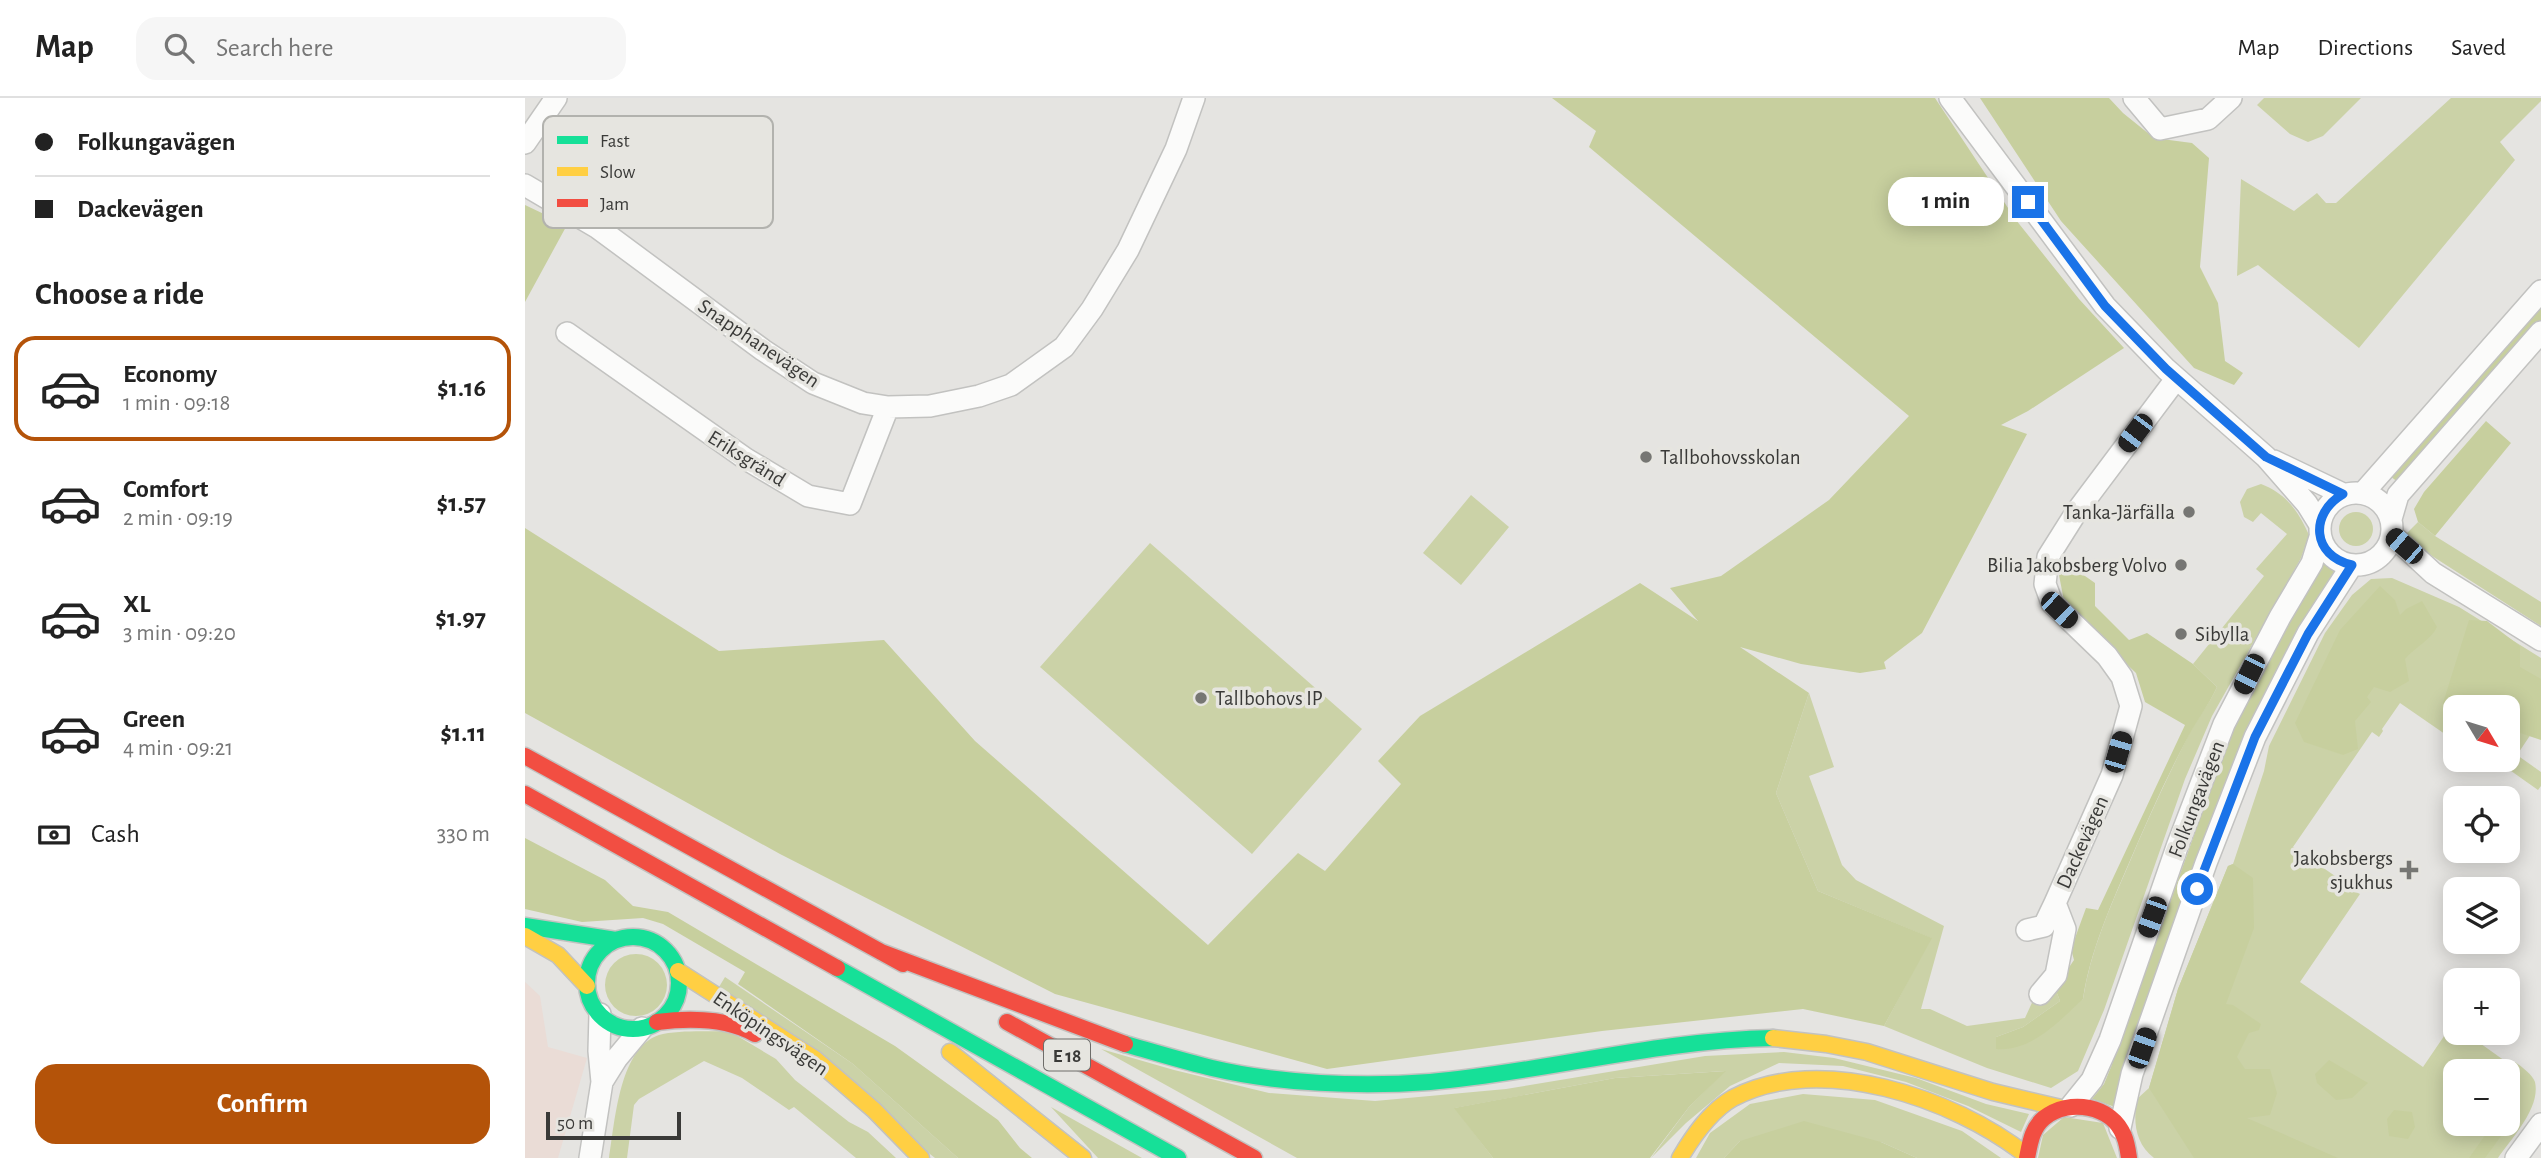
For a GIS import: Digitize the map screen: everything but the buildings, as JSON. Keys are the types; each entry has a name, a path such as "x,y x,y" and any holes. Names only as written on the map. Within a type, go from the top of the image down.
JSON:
{"main road":[{"name":"E 18","path":"525,756 1254,1158"},
{"name":"E 18","path":"525,794 1178,1158"},
{"path":"525,926 616,940 635,937 654,942 669,954 678,971 679,987 674,1004 649,1025 619,1026 600,1014 591,1002 587,986 592,962 602,949 616,940"},
{"path":"525,936 558,955 587,986"},
{"path":"881,952 1114,1041 1214,1068 1263,1077 1318,1083 1427,1082 1484,1076 1726,1039 1773,1038 1867,1052 1993,1092 2066,1107 2085,1106 2099,1110 2120,1128 2132,1155"},
{"name":"Enköpingsvägen","path":"678,971 815,1059 874,1110 921,1158"},
{"path":"855,977 1083,1158"},
{"name":"Enköpingsvägen","path":"649,1025 683,1018 702,1018 748,1030 809,1070 867,1119 906,1158"},
{"path":"1680,1158 1707,1119 1734,1098 1769,1084 1808,1079 1854,1082 1904,1093 1996,1133 2027,1156 2029,1140 2036,1126 2047,1115 2066,1107"}],"street":[{"path":"543,116 556,98"},
{"name":"Snapphanevägen","path":"598,228 763,350 813,383 863,403 888,407 930,406 979,397 1011,385 1064,347 1092,309 1124,258 1176,149 1194,98"},
{"path":"1950,98 2105,306 2176,379 2266,457 2307,504 2332,556 2352,565 2367,563 2382,555 2398,495 2541,332"},
{"path":"2134,98 2160,129 2208,119 2231,98"},
{"path":"525,142 543,116"},
{"name":"Snapphanevägen","path":"525,185 543,196"},
{"path":"2320,531 2327,506 2353,494 2541,291"},
{"name":"Eriksgränd","path":"566,334 596,352 705,432 808,496 851,504 888,407"},
{"name":"Dackevägen","path":"2040,994 2056,975 2065,929 2055,903 2112,775 2131,706 2122,677 2107,656 2052,603 2045,584 2048,557 2077,512 2176,379"},
{"path":"2266,457 2353,494 2380,501 2391,527 2433,573"},
{"name":"Folkungavägen","path":"2066,1107 2092,1080 2110,1040 2183,831 2224,724 2280,617 2312,563 2320,531"},
{"path":"2382,555 2433,573 2541,640"},
{"name":"Folkungavägen","path":"2120,1128 2137,1061 2206,863 2255,737 2308,634 2352,565"},
{"path":"2027,930 2044,926 2055,903"},
{"path":"590,1158 603,1082 599,1051 600,1014"},
{"path":"603,1082 617,1058 649,1025"},
{"path":"2517,1158 2541,1124"}],"shaded area":[{"path":"525,982 540,996 548,1047 587,1058 558,1158 525,1158"}],"green space":[{"path":"1552,98 1935,98 2016,220 2079,299 2124,348 2028,411 2001,425 2027,434 1922,633 1884,662 1886,669 1860,673 1801,664 1740,647 1809,693 1776,793 1818,891 1932,938 1884,1026 1803,1009 1602,1031 1327,1069 1055,994 780,854 525,713 525,528 719,651 884,640 975,741 1208,945 1298,853 1325,871 1401,784 1378,761 1420,716 1640,583 1698,621 1670,588 1721,576 1829,500 1909,416 1589,147 1596,131"},
{"path":"1980,98 2109,98 2154,138 2192,143 2209,158 2200,267 2218,303 2225,361 2243,373 2234,385 2194,368 2061,221"},
{"path":"2264,98 2361,98 2323,136 2308,142 2290,134 2257,105"},
{"path":"2451,98 2541,98 2541,101 2500,142 2515,160 2359,348 2258,265 2237,276 2241,179 2294,211 2317,193 2326,203 2336,203"},
{"path":"525,205 543,214 543,228 565,228 525,302"},
{"path":"2541,302 2541,321 2399,483 2390,476"},
{"path":"2486,421 2511,443 2435,536 2418,522 2414,509 2424,492"},
{"path":"2261,484 2291,504 2309,535 2301,558 2212,716 2185,779 2104,1010 2078,1071 2051,1088 1987,1068 1884,1026 1931,938 1818,891 1776,793 1809,693 1834,767 1809,776 1842,865 1856,880 1944,926 1921,1009 1930,1009 1967,1026 2025,1018 2035,996 2055,988 2060,1001 2023,1027 1996,1037 1996,1048 2083,999 2095,948 2121,882 2179,754 2217,687 2193,664 2264,576 2256,569 2287,534 2261,513 2253,522 2244,517 2240,502 2247,489"},
{"path":"1471,495 1509,527 1461,585 1423,553"},
{"path":"2356,512 2368,517 2373,529 2368,541 2356,546 2344,541 2339,529 2344,517"},
{"path":"2418,522 2435,536 2541,602 2541,626 2415,545 2406,534"},
{"name":"Tallbohovs IP","path":"1150,543 1362,729 1252,854 1040,667"},
{"path":"2323,556 2339,568 2289,650 2246,736 2115,1107 2092,1099 2104,1084 2111,1067 2232,729"},
{"path":"2075,569 2095,583 2095,606 2129,640 2147,633 2193,664 2217,687 2172,768 2122,880 2096,947 2083,999 2033,1040 2009,1049 1996,1049 1996,1037 2023,1027 2060,1001 2055,988 2074,960 2071,949 2086,908 2098,910 2185,725 2145,702 2136,673 2065,606 2059,575"},
{"path":"2392,578 2459,607 2541,658 2541,732 2535,728 2520,750 2520,695 2443,695 2443,733 2400,703 2379,737 2372,732 2293,847 2351,887 2357,880 2362,883 2356,892 2360,894 2300,982 2423,1067 2443,1038 2443,1045 2483,1045 2502,1059 2443,1059 2443,1136 2514,1136 2498,1158 2154,1158 2139,1139 2135,1116 2137,1099 2149,1088 2178,989 2228,866 2233,864 2264,771 2269,746 2325,633 2352,595 2371,579"},
{"path":"2380,586 2395,600 2400,615 2422,601 2437,627 2405,659 2409,681 2390,692 2374,687 2367,697 2371,702 2355,721 2358,749 2343,755 2304,742 2295,723 2340,630"},
{"path":"2469,620 2487,621 2520,646 2520,667 2541,679 2541,740 2520,733 2520,695 2446,695"},
{"path":"2520,757 2541,772 2541,786 2538,790 2513,772 2520,772"},
{"path":"525,838 605,880 633,906 668,912 895,1046 998,1120 1020,1148 1032,1158 958,1158 853,1064 738,984 745,972 663,924 643,918 582,922 525,909"},
{"path":"2233,864 2253,878 2254,928 2226,1004 2233,1005 2261,1024 2259,1030 2249,1033 2237,1057 2245,1069 2270,1069 2277,1093 2270,1115 2247,1118 2338,1158 2194,1158 2149,1088 2178,989 2228,866"},
{"path":"630,954 642,954 658,963 665,973 665,997 658,1007 642,1016 630,1016 619,1011 610,1002 605,991 605,979 610,968 619,959"},
{"path":"725,977 853,1064 958,1158 935,1158 719,987"},
{"path":"729,1031 776,1059 795,1080 849,1122 868,1132 896,1158 856,1158 794,1107 789,1110 742,1078 704,1061 639,1099 634,1105 627,1158 609,1158 622,1086 637,1052 648,1040 663,1034"},
{"path":"1101,1049 1269,1093 1375,1101 1506,1089 1705,1056 1784,1052 1834,1058 1916,1078 1986,1104 2029,1114 2021,1132 1968,1106 1906,1082 1843,1066 1779,1063 1730,1086 1686,1123 1651,1158 1689,1107 1725,1071 1615,1078 1455,1108 1493,1158 1297,1158"},
{"path":"2329,1060 2368,1083 2352,1098 2336,1100 2317,1083 2315,1074"},
{"path":"2520,1066 2532,1076 2536,1092 2520,1128"},
{"path":"1726,1071 1689,1107 1650,1158 1493,1158 1454,1108 1615,1078"},
{"path":"1803,1094 1875,1100 1962,1131 2001,1158 1917,1158 1881,1142 1740,1141 1724,1158 1696,1158 1710,1133 1750,1104"},
{"path":"1051,1107 1142,1158 1098,1158"},
{"path":"2394,1110 2412,1112 2415,1127 2408,1139 2389,1136 2387,1119"},
{"path":"2064,1117 2103,1123 2117,1158 2038,1158 2043,1135"},
{"path":"1804,1121 1881,1142 1917,1158 1724,1158 1740,1141"},
{"path":"2485,1136 2501,1136 2485,1158 2469,1158"}],"traffic: fast":[{"path":"525,926 616,940"},
{"path":"633,937 651,941 665,951 675,965 679,983 675,1001 665,1015 651,1025 633,1029 615,1025 601,1015 591,1001 587,983 591,965 601,951 615,941 633,937"},
{"path":"837,968 1178,1158"},
{"path":"1125,1044 1201,1065 1265,1078 1376,1084 1430,1082 1687,1044 1773,1038"}],"traffic: slow":[{"path":"525,936 558,955 587,986"},
{"path":"678,971 815,1059 874,1110 921,1158"},
{"path":"1773,1038 1867,1052 1993,1092 2061,1108"},
{"path":"950,1052 1083,1158"},
{"path":"1680,1158 1696,1133 1725,1103 1768,1085 1805,1079 1845,1081 1885,1088 1925,1100 1996,1134 2026,1155"}],"traffic: jam":[{"path":"525,756 903,964"},
{"path":"525,794 837,968"},
{"path":"881,952 1125,1044"},
{"path":"657,1022 707,1020 732,1025 755,1034"},
{"path":"1007,1022 1254,1158"},
{"path":"2027,1158 2032,1136 2040,1122 2054,1112 2077,1107 2100,1111 2110,1117 2124,1136 2129,1158"}],"place":[{"name":"Tallbohovsskolan","path":"1646,457"},
{"name":"Tanka-Järfälla","path":"2189,512"},
{"name":"Bilia Jakobsberg Volvo","path":"2181,565"},
{"name":"Sibylla","path":"2181,634"},
{"name":"Tallbohovs IP","path":"1201,698"},
{"name":"Jakobsbergs sjukhus","path":"2409,870"}],"route":[{"path":"2028,202 2105,306 2166,369 2266,457 2343,494 2327,506 2321,517 2321,537 2324,547 2332,556 2352,565 2308,634 2255,737 2197,889"}]}
